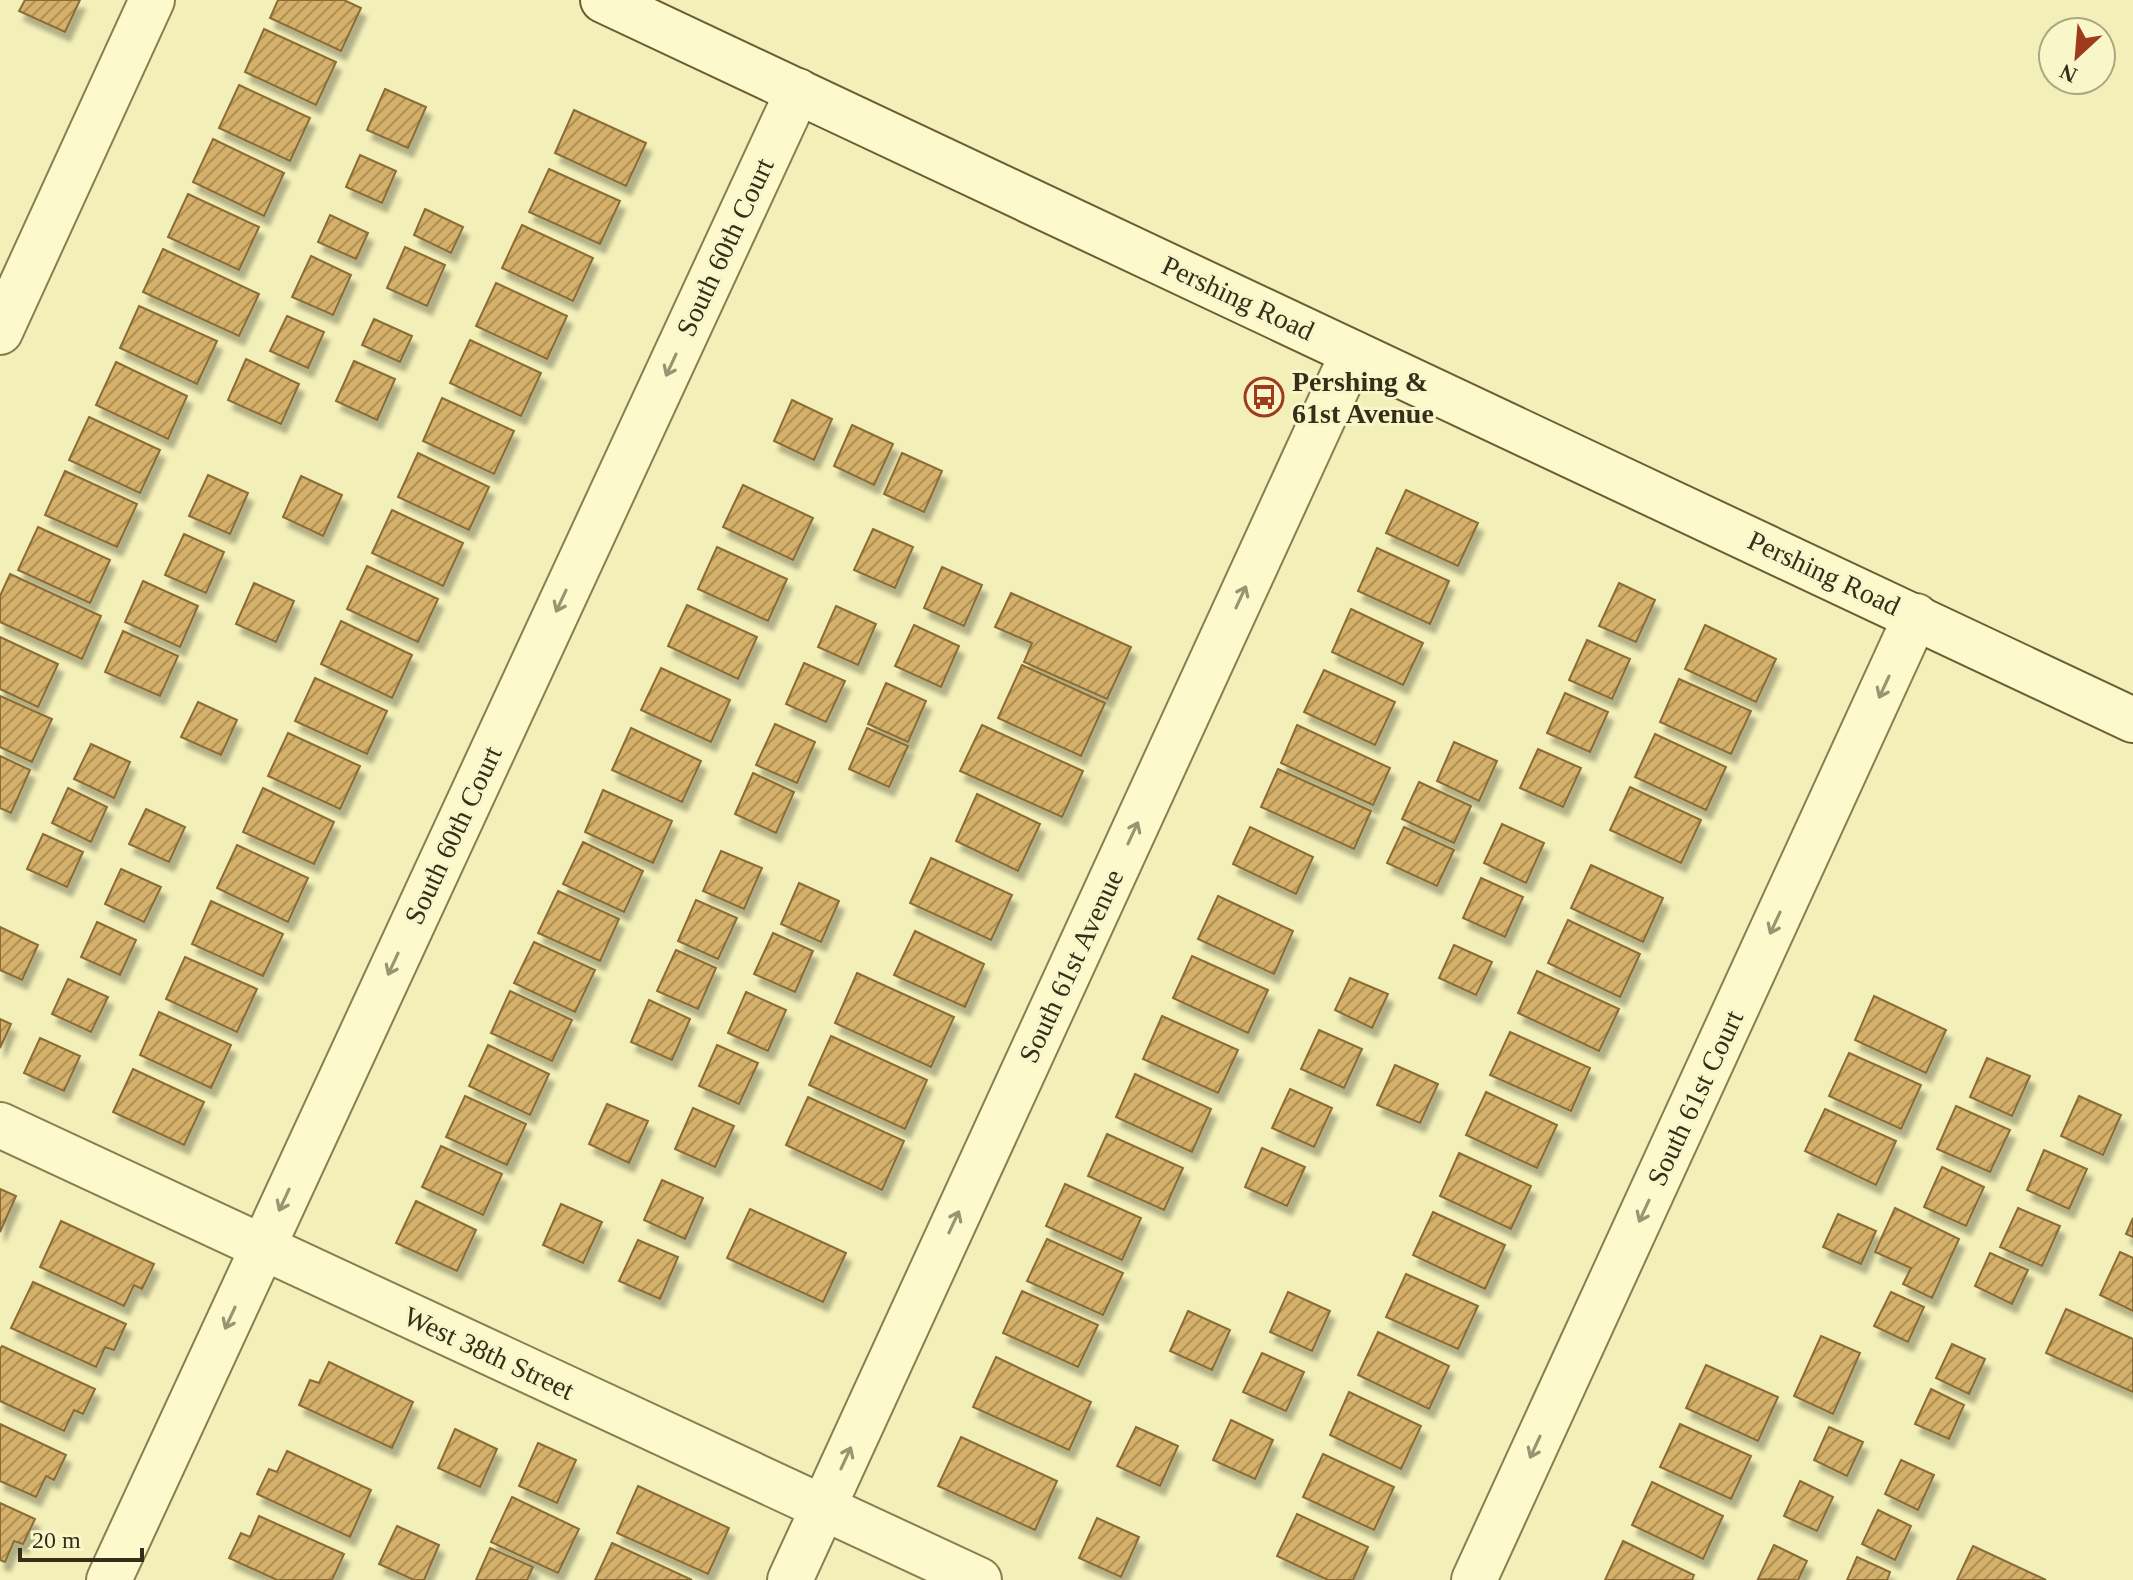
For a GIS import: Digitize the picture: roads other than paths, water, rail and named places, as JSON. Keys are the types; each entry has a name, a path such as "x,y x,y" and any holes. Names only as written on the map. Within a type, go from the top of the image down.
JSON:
{"street":[{"path":"0,332 152,0"},
{"name":"Pershing Road","path":"603,0 2133,720"},
{"name":"South 60th Court","path":"109,1580 798,91"},
{"name":"South 61st Avenue","path":"790,1580 1353,353"},
{"name":"South 61st Court","path":"1474,1580 1916,616"},
{"name":"West 38th Street","path":"0,1125 979,1580"}],"place":[{"name":"Pershing & 61st Avenue","path":"1264,397"}]}
